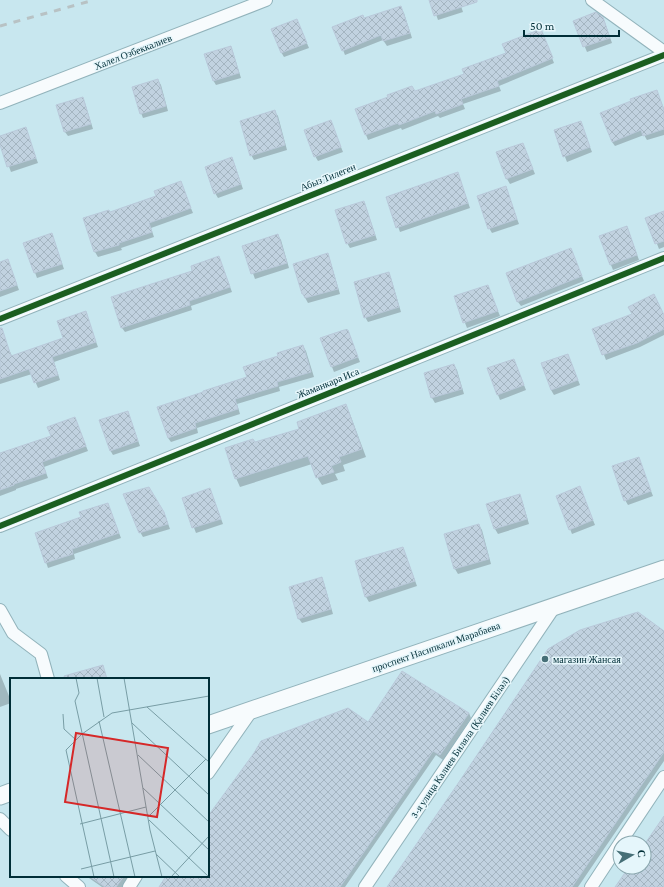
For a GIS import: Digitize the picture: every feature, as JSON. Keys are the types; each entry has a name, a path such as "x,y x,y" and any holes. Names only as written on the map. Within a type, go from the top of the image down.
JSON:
{"main road":[{"name":"проспект Насипкали Марабаева","path":"209,725 664,569"},
{"path":"0,796 10,792"}],"street":[{"name":"Халел Озбеккалиев","path":"0,103 266,0"},
{"path":"592,0 606,4 664,53"},
{"name":"Абыз Тилеген","path":"0,319 664,53"},
{"name":"Жаманкара Иса","path":"0,526 664,258"},
{"name":"3-я улица Калиев Биляла (Қалиев Біләл)","path":"365,887 555,606"},
{"path":"0,610 13,633 41,654 48,678"},
{"path":"209,772 252,710"},
{"path":"625,835 664,777"},
{"path":"0,819 10,829"},
{"path":"591,887 612,855"},
{"path":"67,877 79,887"},
{"path":"128,887 135,877"}],"building":[{"path":"429,0 477,0 477,2 434,16"},
{"path":"401,6 410,33 383,41 381,35 342,51 332,27 363,15 364,18"},
{"path":"596,12 603,17 610,38 583,47 573,21"},
{"path":"297,19 307,43 281,53 271,29"},
{"path":"541,29 553,58 497,81 499,86 461,99 463,104 436,114 435,111 399,125 398,123 365,135 355,109 388,97 387,95 412,86 415,91 464,74 462,69 506,53 502,44"},
{"path":"231,46 239,73 213,81 204,54"},
{"path":"158,79 166,106 140,114 132,87"},
{"path":"657,90 664,110 664,129 643,136 641,130 612,142 600,113 631,101 630,99"},
{"path":"83,97 91,124 64,132 56,105"},
{"path":"275,110 285,145 250,156 240,121"},
{"path":"331,120 341,147 314,157 304,130"},
{"path":"581,121 590,147 563,157 554,130"},
{"path":"26,127 36,158 7,167 0,145 0,136"},
{"path":"523,143 533,169 506,179 496,152"},
{"path":"232,157 241,184 214,194 205,167"},
{"path":"458,172 468,203 396,228 386,197"},
{"path":"181,181 191,208 149,223 152,232 119,243 119,245 94,252 83,218 109,210 110,212 156,196 154,191"},
{"path":"506,186 517,219 488,229 477,196"},
{"path":"364,201 375,235 346,244 335,210"},
{"path":"664,211 664,241 655,244 645,218"},
{"path":"627,226 637,255 610,265 599,236"},
{"path":"52,233 62,264 34,273 23,243"},
{"path":"278,234 287,263 251,274 242,246"},
{"path":"571,248 582,276 517,302 506,273"},
{"path":"328,253 338,289 305,298 302,294 293,264"},
{"path":"219,256 230,287 189,301 190,305 121,328 111,297 192,271 191,266"},
{"path":"8,259 17,285 0,291 0,262"},
{"path":"389,272 399,307 364,318 354,282"},
{"path":"488,285 498,311 463,323 454,296"},
{"path":"654,294 664,315 664,329 637,343 602,355 592,329 632,314 628,307"},
{"path":"86,311 96,342 52,357 58,375 34,383 29,369 0,379 0,328 2,328 11,356 63,338 57,321"},
{"path":"348,330 358,357 331,367 320,338"},
{"path":"303,345 311,372 277,382 278,386 235,399 238,409 195,423 196,428 168,438 157,407 247,377 243,367 278,356 277,353"},
{"path":"568,354 578,380 551,390 541,363"},
{"path":"514,359 524,385 497,395 487,368"},
{"path":"454,364 462,389 431,398 424,373"},
{"path":"346,404 362,449 339,457 341,462 331,466 334,472 316,478 308,456 235,479 225,448 253,439 255,442 299,429 297,422"},
{"path":"128,411 138,441 110,451 99,420"},
{"path":"75,417 86,446 42,462 46,473 0,490 0,453 51,436 47,427"},
{"path":"639,457 651,491 624,501 612,466"},
{"path":"580,486 593,520 569,530 556,496"},
{"path":"149,487 164,512 168,524 139,533 123,494"},
{"path":"210,488 221,519 192,528 182,498"},
{"path":"520,494 527,519 494,529 486,504"},
{"path":"108,503 119,533 72,549 73,554 45,563 35,533 81,517 79,512"},
{"path":"479,524 489,559 454,569 444,534"},
{"path":"403,547 415,581 365,597 355,561"},
{"path":"322,577 331,609 298,619 289,587"},
{"path":"638,612 664,631 664,752 572,887 387,887 548,649 580,630"},
{"path":"103,665 107,678 65,678 64,676"},
{"path":"402,671 469,713 440,755 433,751 340,887 159,887 165,877 209,877 209,815 254,753 261,741 348,708 368,722"},
{"path":"664,816 664,887 615,887 623,875 652,875 651,835"},
{"path":"90,877 123,877 116,887 105,887"}],"railway":[{"path":"0,26 94,0"}],"cycle path":[{"path":"0,319 664,55"},
{"path":"0,526 664,258"}],"place":[{"name":"магазин Жансая","path":"545,659"}]}
